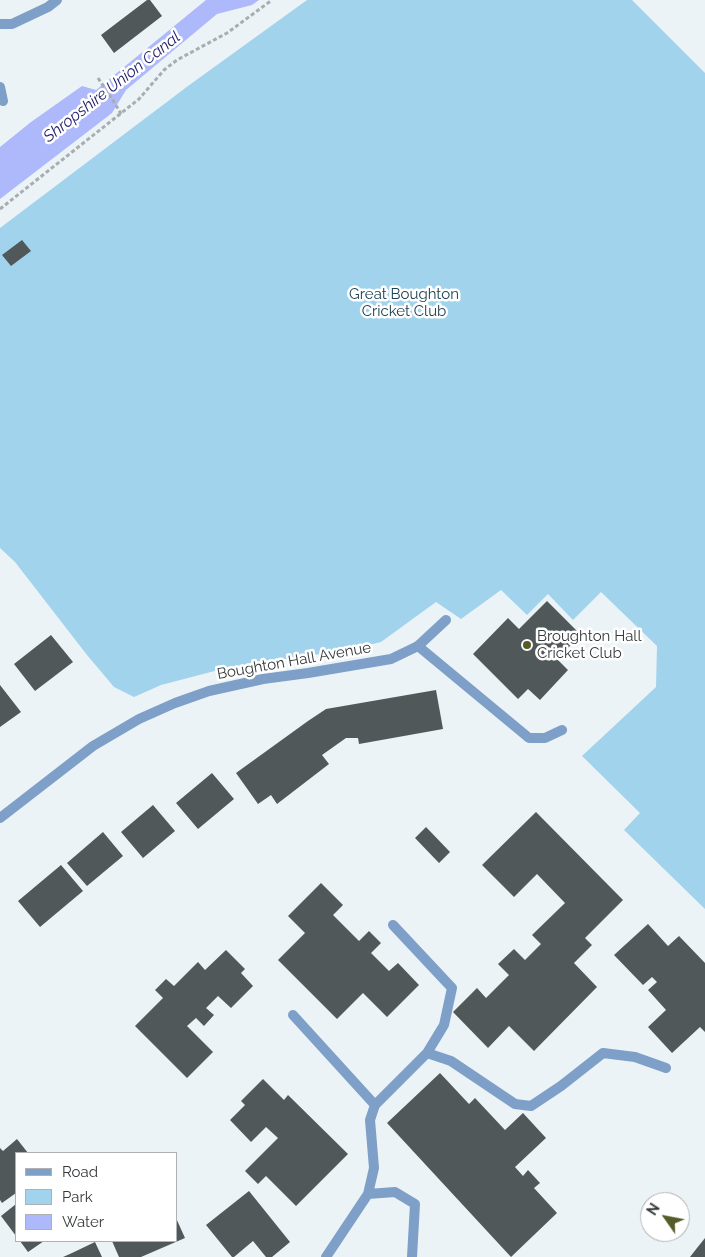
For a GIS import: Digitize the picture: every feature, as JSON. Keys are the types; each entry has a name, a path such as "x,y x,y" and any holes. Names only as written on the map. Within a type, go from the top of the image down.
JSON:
{"street":[{"path":"0,24 12,24 48,7 57,0"},
{"path":"0,87 4,101"},
{"name":"Boughton Hall Avenue","path":"0,818 93,746 175,702 209,691 263,678 308,673 391,659 418,646 446,620"},
{"path":"418,646 529,738 545,738 562,730"},
{"path":"326,1257 368,1194 374,1168 370,1120 375,1105 427,1053 444,1025 452,988 393,925"},
{"path":"293,1015 375,1105"},
{"path":"427,1053 452,1061 515,1104 531,1106 561,1086 603,1053 635,1057 666,1068"},
{"path":"368,1194 395,1192 415,1204 412,1257"}],"path":[{"path":"0,209 139,99 164,70 177,60 227,33 272,0"},
{"path":"98,78 121,114"}],"green space":[{"name":"Great Boughton Cricket Club","path":"307,0 632,0 705,73 705,909 624,830 640,813 582,756 656,687 657,646 601,592 573,620 548,594 527,615 501,590 461,619 436,602 381,642 348,650 230,667 161,685 134,697 114,687 15,562 0,548 0,228 188,86"}],"water":[{"name":"Shropshire Union Canal","path":"206,0 259,0 252,5 217,14 126,90 112,113 0,199 0,147 31,122 82,86 96,90"}],"building":[{"path":"147,0 150,0 162,16 114,53 101,35"},
{"path":"22,240 31,251 11,266 2,255"},
{"name":"Broughton Hall Cricket Club","path":"547,601 581,635 557,659 568,670 540,700 528,689 518,699 473,654 508,618 519,629"},
{"path":"51,635 73,662 35,691 14,664"},
{"path":"0,685 21,712 0,727"},
{"path":"436,690 443,729 359,744 358,738 346,738 322,755 329,764 277,804 271,795 258,804 236,773 326,709"},
{"path":"212,773 234,799 198,829 176,803"},
{"path":"153,805 175,831 143,858 121,832"},
{"path":"536,812 623,900 585,938 592,945 574,963 597,987 534,1051 509,1026 488,1048 453,1012 477,988 486,998 509,975 498,964 514,949 525,960 541,944 532,935 565,903 537,874 514,897 482,865"},
{"path":"426,827 450,852 439,863 415,838"},
{"path":"103,832 123,856 87,886 67,863"},
{"path":"61,865 83,891 40,927 18,901"},
{"path":"321,883 343,905 333,915 359,941 369,931 381,943 371,953 389,971 398,963 419,985 387,1017 363,993 337,1019 278,960 305,933 288,916"},
{"path":"648,924 668,946 679,936 705,963 705,1032 700,1027 672,1053 648,1027 666,1010 648,990 657,982 652,977 643,985 614,955"},
{"path":"226,950 245,969 241,973 253,986 231,1008 218,996 206,1008 214,1015 204,1026 196,1018 187,1026 213,1052 187,1078 135,1026 163,998 155,990 166,979 174,986 198,962 205,970"},
{"path":"440,1073 469,1104 475,1098 505,1130 523,1113 546,1138 515,1167 523,1176 528,1170 540,1183 534,1188 557,1213 511,1257 387,1123"},
{"path":"263,1079 284,1100 288,1095 348,1154 296,1206 266,1176 258,1184 245,1171 278,1138 266,1127 251,1142 230,1120 245,1105 241,1101"},
{"path":"17,1139 27,1152 15,1152 15,1194 2,1203 0,1200 0,1148 3,1151"},
{"path":"249,1191 290,1242 272,1257 266,1257 253,1241 232,1257 206,1225"},
{"path":"15,1205 15,1235 1,1216"},
{"path":"178,1222 185,1238 178,1241"},
{"path":"705,1238 705,1257 690,1257 697,1248"},
{"path":"21,1242 43,1242 28,1252"},
{"path":"95,1242 102,1257 63,1257 72,1253"},
{"path":"112,1242 176,1242 141,1257 119,1257"}],"place":[{"name":"Broughton Hall Cricket Club","path":"527,645"}]}
